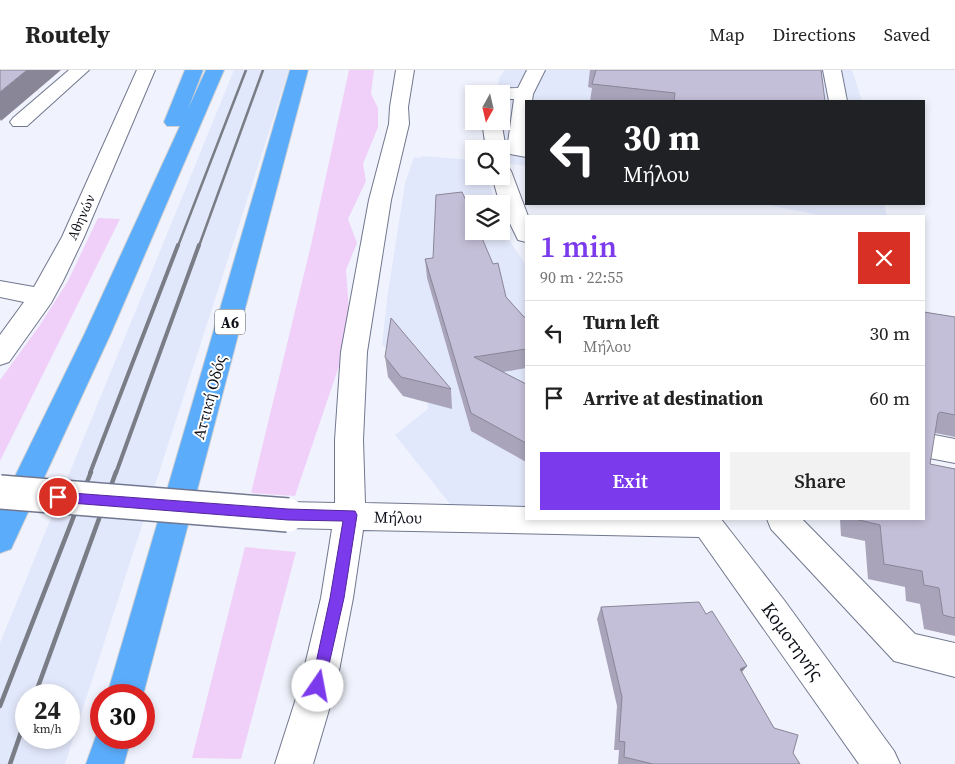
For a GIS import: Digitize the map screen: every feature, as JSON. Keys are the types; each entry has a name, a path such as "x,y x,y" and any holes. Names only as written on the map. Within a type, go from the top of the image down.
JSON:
{"highway":[{"path":"98,333 117,266 194,70"},
{"path":"0,538 98,333 215,70"},
{"name":"Αττική Οδός","path":"128,684 299,70"},
{"path":"105,764 110,749"}],"street":[{"path":"20,122 80,70"},
{"name":"Αθηνών","path":"0,356 42,297 73,237 146,70"},
{"path":"294,764 318,686 337,598 350,515 350,440 354,352 380,200 399,124 399,107 405,70"},
{"path":"525,151 517,150 521,116 524,94 536,70"},
{"path":"832,70 838,100"},
{"path":"491,85 494,75"},
{"path":"510,94 524,94"},
{"path":"510,116 521,116"},
{"path":"505,185 510,201 525,233"},
{"path":"0,289 42,297"},
{"path":"925,445 955,451"},
{"name":"Μήλου","path":"0,492 288,515 525,518"},
{"name":"Μήλου","path":"604,520 705,522"},
{"path":"783,520 906,649 955,660"},
{"name":"Κομοτηνής","path":"705,522 772,611 880,764"}],"shaded area":[{"path":"234,70 289,70 80,718 80,684 15,684 15,749 70,749 65,764 0,764 0,643"},
{"path":"349,70 374,70 371,94 378,108 378,127 363,164 366,181 348,219 357,243 346,270 349,310 340,363 295,496 251,493 311,245"},
{"path":"505,70 852,70 862,100 525,100 525,166 510,164 510,140 501,140 499,130 510,130 510,85 498,85 499,78"},
{"path":"414,157 465,159 465,185 490,185 493,195 465,195 465,240 510,240 525,264 525,510 454,509 395,435 429,408 427,406 428,402 403,396 388,377 392,353 382,345 387,299 405,183"},
{"path":"768,205 884,205 887,215 819,215"},
{"path":"98,218 120,219 0,461 0,380 40,325 68,281"},
{"path":"245,547 296,552 241,759 192,758"}],"building":[{"path":"0,70 27,70 0,92"},
{"path":"596,70 821,70 825,100 674,100 675,93 592,84"},
{"path":"462,192 465,198 465,240 483,240 493,264 498,263 506,297 525,317 525,349 474,357 525,383 525,442 471,413 425,259 433,258 436,195"},
{"path":"925,312 955,317 955,415 940,412 938,414 930,464 955,469 955,618 943,615 939,588 924,585 922,571 884,564 880,525 859,520 925,520"},
{"path":"391,318 451,389 401,377 385,357"},
{"path":"699,602 706,614 712,611 747,666 740,669 774,728 798,735 793,753 800,764 653,764 624,757 625,742 619,741 622,697 601,607"}],"railway":[{"path":"178,246 246,70"},
{"path":"199,246 263,70"},
{"path":"90,473 178,245"},
{"path":"116,473 199,245"},
{"path":"0,706 91,472"},
{"path":"39,684 116,472"},
{"path":"10,764 15,749"}],"route":[{"path":"58,497 288,515 350,515 337,598 318,686"}]}
